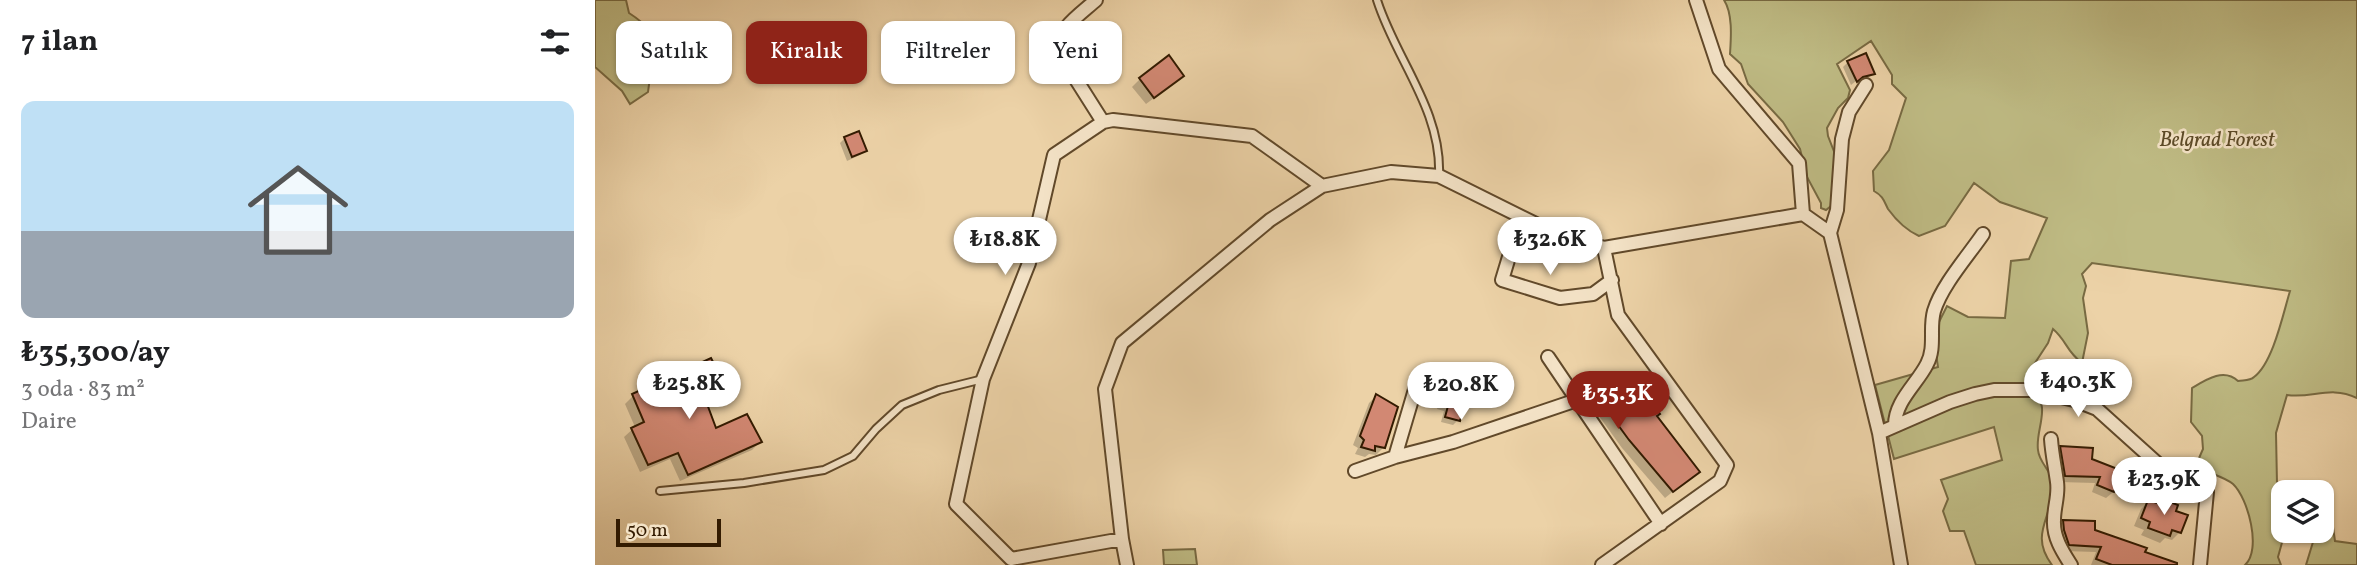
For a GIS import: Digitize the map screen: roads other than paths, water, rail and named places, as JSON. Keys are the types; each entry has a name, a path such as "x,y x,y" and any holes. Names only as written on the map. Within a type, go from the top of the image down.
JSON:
{"street":[{"path":"1096,0 1062,31 1056,42 1058,51 1103,122"},
{"path":"1696,0 1719,69 1799,163 1803,214"},
{"path":"1866,85 1849,112 1842,139 1837,210 1830,233 1879,433 1902,565"},
{"path":"1122,539 1011,559 956,504 983,379 1029,263 1054,155 1103,122 1113,120 1252,136 1322,186"},
{"path":"1127,565 1105,389 1122,343 1270,220 1322,186 1391,172 1439,176 1554,233 1604,248 1803,214 1830,233"},
{"path":"1895,425 1899,405 1930,358 1933,345 1932,321 1937,303 1983,234"},
{"path":"1514,237 1502,280 1560,298 1593,294 1612,280"},
{"path":"1602,565 1720,481 1727,465 1618,315 1604,248"},
{"path":"1548,356 1661,524"},
{"path":"1395,457 1416,386"},
{"path":"1879,433 1950,402 1994,390 2032,390 2085,404 2109,419 2158,464 2207,492 2200,565"},
{"path":"1355,471 1453,442 1577,400"},
{"path":"2051,439 2058,497 2054,521 2057,542 2071,565"}],"lane":[{"path":"1377,0 1389,32 1433,123 1439,147 1439,176"},
{"path":"660,491 744,483 824,470 853,456 901,405 939,390 983,379"}],"park label":[{"name":"Belgrad Forest","path":"2217,140"}]}
